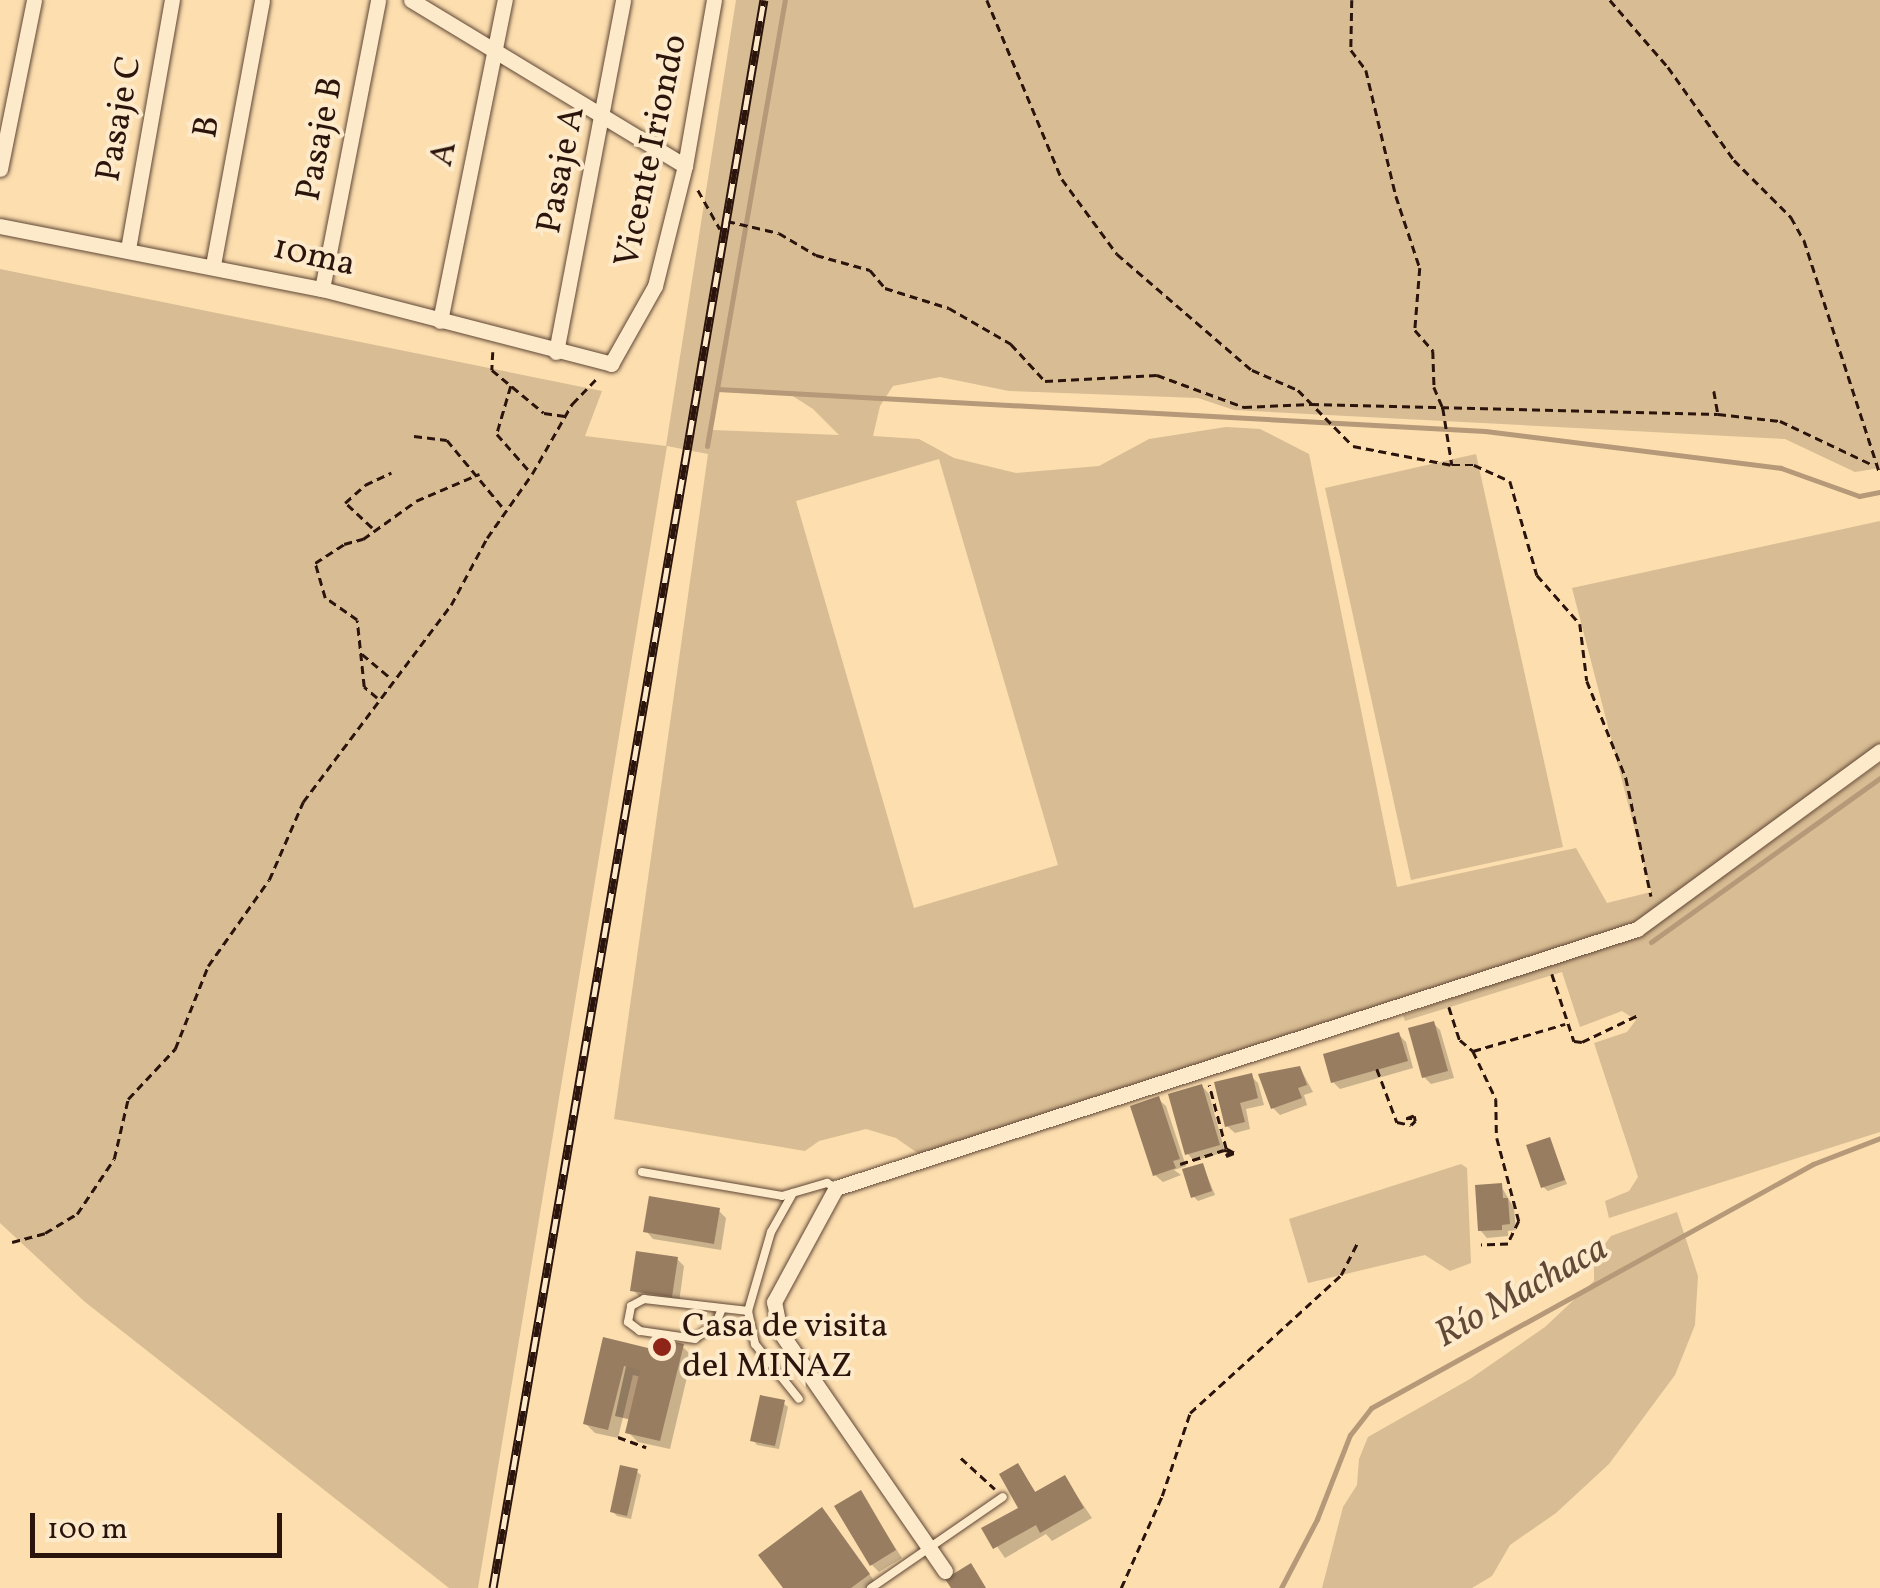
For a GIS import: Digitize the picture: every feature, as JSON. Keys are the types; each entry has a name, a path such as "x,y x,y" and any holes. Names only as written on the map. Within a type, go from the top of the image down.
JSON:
{"street":[{"path":"0,169 34,0"},
{"name":"Pasaje C","path":"128,250 172,0"},
{"name":"B","path":"213,265 262,0"},
{"name":"Pasaje B","path":"322,289 378,0"},
{"path":"411,0 685,166"},
{"name":"A","path":"440,320 505,0"},
{"name":"Pasaje A","path":"556,352 623,0"},
{"name":"Vicente Iriondo","path":"610,364 655,286 685,166 714,0"},
{"name":"10ma","path":"0,226 322,289 610,364"},
{"path":"946,1571 780,1332 774,1302 836,1188 1637,929 1880,752"}],"lane":[{"path":"642,1172 782,1196 828,1183 836,1188"},
{"path":"792,1193 771,1232 748,1311 755,1344 799,1399"},
{"path":"721,1311 716,1322 695,1338 640,1331 628,1322 631,1306 644,1299 721,1311 748,1311"},
{"path":"871,1588 1003,1497"}],"path":[{"path":"986,0 1062,179 1117,254 1252,370 1298,390 1353,446 1452,465 1474,465 1510,481 1536,575 1580,624 1587,680 1626,778 1649,890 1659,916"},
{"path":"1352,0 1351,50 1366,70 1396,196 1420,268 1415,330 1433,352 1434,387 1443,408 1452,465"},
{"path":"1610,0 1668,67 1734,160 1791,216 1804,240 1880,474"},
{"path":"685,166 720,229 727,220 778,233 816,255 870,270 886,288 949,308 1011,344 1045,382 1156,375 1244,407 1311,404 1718,414 1780,421 1876,466"},
{"path":"494,335 492,370 544,413 566,416"},
{"path":"12,1242 45,1233 76,1214 114,1159 128,1099 175,1049 208,966 269,880 303,802 451,604 566,416 610,364"},
{"path":"511,383 497,434 532,474"},
{"path":"1714,391 1718,414"},
{"path":"414,436 447,440 479,474 506,512"},
{"path":"373,529 346,503 365,485 391,473"},
{"path":"378,699 364,687 357,620 325,598 314,562 416,501 479,474"},
{"path":"362,654 392,679"},
{"path":"1547,958 1574,1041 1582,1042 1638,1015"},
{"path":"1444,992 1460,1040 1473,1050 1496,1099 1497,1138 1519,1221 1508,1244 1481,1245"},
{"path":"1473,1050 1567,1024"},
{"path":"1180,1164 1224,1150 1230,1151 1226,1156 1234,1152 1231,1148 1226,1150 1205,1069"},
{"path":"1377,1070 1396,1122 1411,1124 1415,1122 1414,1116 1406,1119 1412,1119"},
{"path":"1122,1588 1162,1496 1190,1413 1342,1275 1357,1243"},
{"path":"618,1437 646,1447"},
{"path":"961,1458 1003,1497"}],"shaded area":[{"path":"736,0 1880,0 1880,468 1855,472 1785,439 1234,410 1198,398 1009,391 940,377 893,386 880,406 873,436 919,439 954,458 1016,473 1099,466 1149,439 1226,427 1260,429 1309,454 1397,887 1576,848 1607,903 1651,892 1572,588 1880,521 1880,753 1637,929 926,1159 896,1138 866,1129 819,1141 805,1151 614,1119 708,454 667,446 478,1588 449,1588 85,1302 0,1223 0,269 602,391 585,436 666,446","holes":["719,390 788,393 813,409 839,435 712,430","939,459 1058,865 914,908 796,501"]},
{"path":"1476,454 1563,847 1411,880 1325,488"},
{"path":"1880,763 1880,1132 1609,1218 1605,1201 1629,1191 1638,1177 1594,1043 1627,1032 1636,1020 1622,1011 1580,1027 1562,972 1405,1021 1403,1015 1648,931"},
{"path":"1461,1164 1467,1168 1471,1263 1450,1271 1425,1255 1308,1283 1289,1219"},
{"path":"1677,1212 1698,1276 1695,1325 1675,1375 1609,1464 1556,1513 1510,1545 1492,1576 1472,1588 1322,1588 1343,1507 1357,1485 1359,1459 1368,1437 1470,1379 1545,1327 1594,1281 1594,1258 1611,1236"},
{"path":"627,1362 644,1366 632,1420 615,1416"}],"building":[{"path":"1434,1021 1448,1071 1422,1078 1408,1028"},
{"path":"1399,1032 1408,1061 1331,1083 1323,1054"},
{"path":"1300,1066 1307,1085 1298,1088 1302,1098 1271,1109 1258,1074"},
{"path":"1252,1073 1258,1098 1240,1103 1245,1122 1225,1127 1214,1082"},
{"path":"1202,1084 1220,1145 1185,1155 1168,1094"},
{"path":"1159,1096 1180,1159 1173,1161 1176,1168 1153,1176 1130,1106"},
{"path":"1550,1137 1565,1180 1541,1188 1526,1145"},
{"path":"1203,1163 1212,1191 1191,1198 1182,1169"},
{"path":"1502,1183 1503,1198 1508,1198 1510,1224 1502,1225 1502,1230 1478,1231 1475,1185"},
{"path":"649,1196 720,1208 714,1244 643,1232"},
{"path":"636,1251 678,1257 672,1297 630,1291"},
{"path":"603,1337 652,1349 655,1337 684,1344 660,1441 625,1433 640,1370 624,1366 608,1430 583,1424"},
{"path":"760,1395 785,1400 775,1446 750,1441"},
{"path":"1018,1463 1035,1492 1065,1475 1084,1508 1040,1533 1036,1525 993,1549 981,1528 1018,1508 999,1474"},
{"path":"620,1465 638,1469 627,1516 610,1512"},
{"path":"861,1490 896,1550 870,1566 834,1506"},
{"path":"822,1507 870,1574 851,1588 783,1588 758,1555"},
{"path":"971,1563 986,1588 951,1588 945,1579"}],"waterway":[{"path":"707,446 785,0"},
{"path":"717,389 1485,431 1781,468 1859,496 1880,492"},
{"path":"1651,942 1880,778"},
{"name":"Río Machaca","path":"1281,1588 1317,1519 1350,1435 1371,1408 1813,1164 1880,1138"}],"railway":[{"path":"493,1588 764,0"}],"place":[{"name":"Casa de visita del MINAZ","path":"662,1347"}]}
